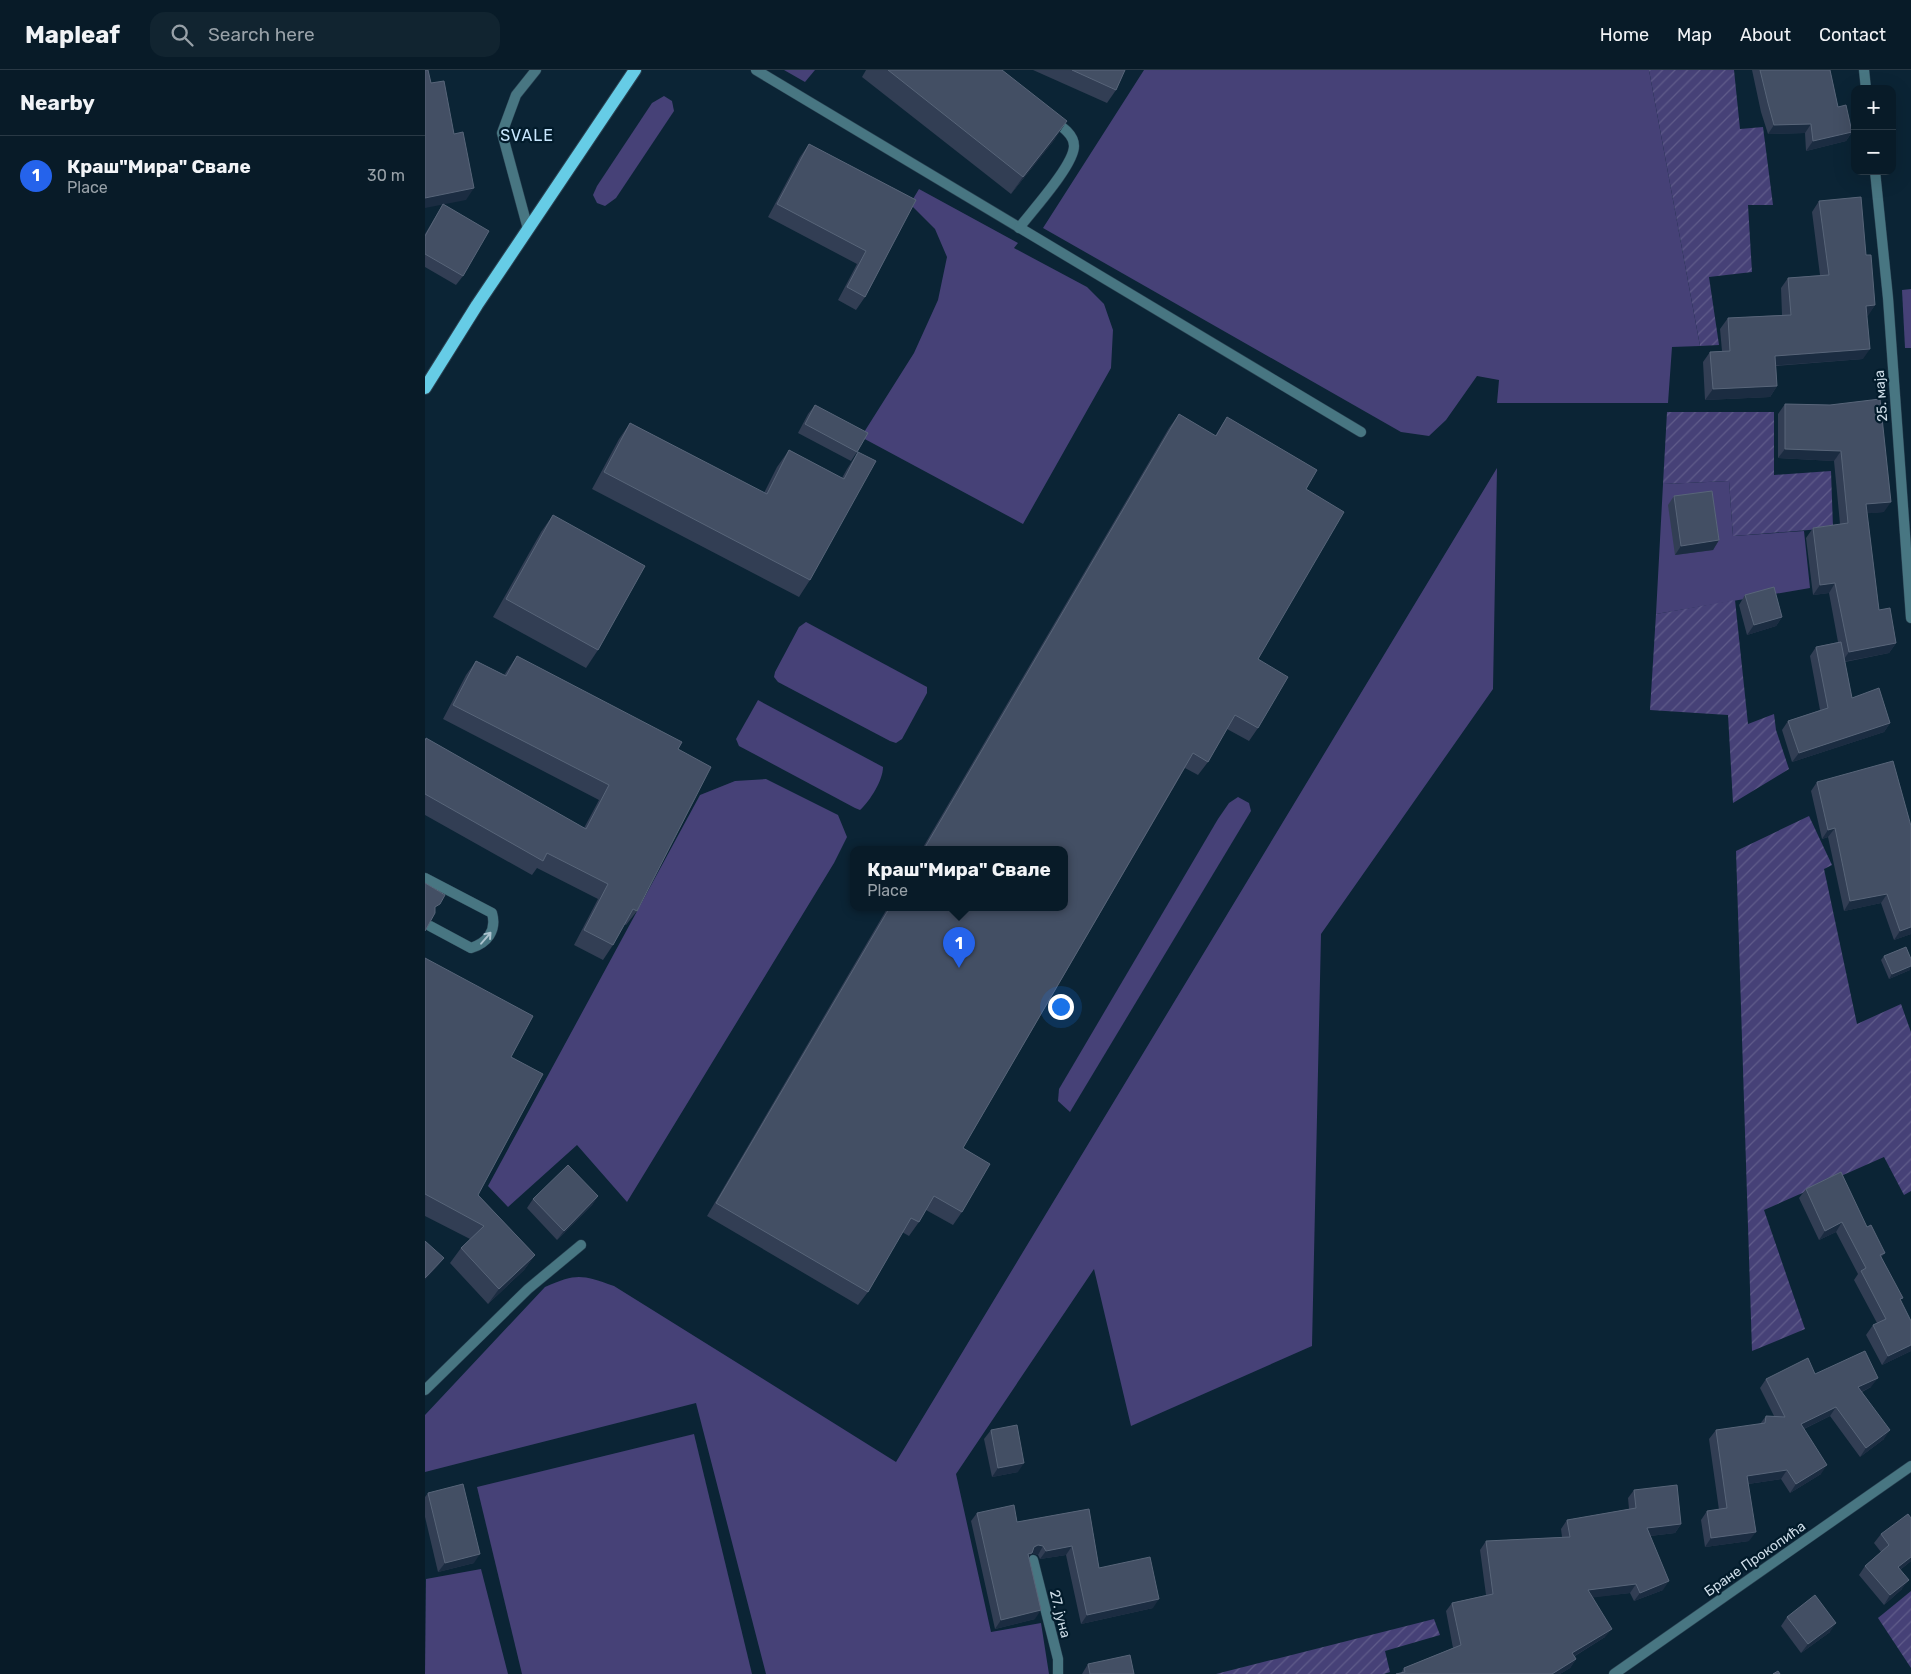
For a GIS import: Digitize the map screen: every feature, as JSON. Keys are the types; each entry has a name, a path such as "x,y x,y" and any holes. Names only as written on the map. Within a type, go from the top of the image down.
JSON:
{"main road":[{"path":"425,388 528,229 635,70"}],"street":[{"path":"528,229 502,133 516,95 535,70"},
{"path":"757,70 1361,432"},
{"path":"1864,70 1866,85"},
{"path":"1019,228 1070,162 1074,146 1068,132 1045,114"},
{"name":"25. маја","path":"1875,175 1888,298 1911,618"},
{"path":"425,878 492,913 494,919 492,931 487,939 471,948 430,926"},
{"path":"425,1390 528,1289 581,1245"},
{"name":"Бране Прокопића","path":"1614,1674 1911,1466"},
{"name":"27. јуна","path":"1033,1560 1058,1659 1058,1674"}],"shaded area":[{"path":"784,70 815,70 805,82"},
{"path":"1144,70 1649,70 1700,346 1672,347 1668,403 1497,403 1499,380 1477,376 1446,420 1429,436 1401,432 1043,228"},
{"path":"1649,70 1734,70 1740,129 1763,127 1773,205 1748,205 1752,272 1709,277 1719,345 1700,346"},
{"path":"664,96 672,101 674,111 616,198 605,206 597,203 593,195 597,186 652,103"},
{"path":"919,189 1018,243 1014,248 1087,287 1104,304 1113,330 1111,368 1023,524 861,437 914,353 938,300 947,257 935,229 910,204"},
{"path":"1911,289 1911,348 1905,348 1902,290"},
{"path":"1667,412 1774,412 1774,475 1831,471 1833,528 1733,536 1729,481 1663,484"},
{"path":"1497,468 1493,689 1321,934 1312,1346 1131,1426 1094,1269 956,1474 991,1632 1041,1623 1049,1674 766,1674 696,1403 425,1472 425,1415 545,1287 565,1279 579,1277 614,1286 896,1462"},
{"path":"1729,481 1733,536 1804,531 1810,588 1656,614 1663,484"},
{"path":"1735,600 1748,724 1774,714 1776,730 1789,769 1733,803 1728,715 1650,710 1656,614"},
{"path":"806,622 927,687 927,693 902,739 896,743 890,741 778,682 774,677 775,672 799,627"},
{"path":"758,700 883,767 881,778 875,790 860,810 739,746 736,739"},
{"path":"766,779 838,815 847,837 834,863 627,1202 577,1145 508,1207 488,1186 700,795 735,781"},
{"path":"1238,797 1249,803 1251,811 1070,1112 1058,1101 1059,1089 1218,819 1229,803"},
{"path":"1809,816 1832,865 1824,869 1857,1024 1901,1004 1911,1032 1911,1191 1904,1195 1884,1157 1764,1210 1805,1329 1752,1351 1736,851"},
{"path":"694,1434 752,1674 522,1674 477,1487"},
{"path":"481,1569 508,1674 425,1674 426,1579"},
{"path":"1911,1591 1911,1668 1878,1618"},
{"path":"1434,1619 1440,1635 1385,1651 1390,1672 1384,1674 1216,1674"}],"building":[{"path":"425,70 428,70 431,83 444,81 454,134 463,132 474,188 425,198"},
{"path":"888,70 1002,70 1067,121 1023,177"},
{"path":"1072,70 1125,70 1116,90"},
{"path":"1760,70 1830,70 1838,107 1846,105 1851,132 1813,141 1811,124 1774,125"},
{"path":"809,144 916,200 865,297 847,287 866,251 777,204"},
{"path":"1861,197 1866,255 1871,255 1875,305 1866,306 1870,349 1775,356 1777,386 1713,389 1710,352 1730,351 1728,318 1791,315 1788,278 1829,275 1819,201"},
{"path":"443,204 489,231 463,276 425,254 425,236"},
{"path":"1880,399 1891,502 1866,504 1879,610 1890,608 1896,643 1849,652 1835,583 1820,585 1813,528 1848,523 1841,451 1785,449 1785,404 1830,405"},
{"path":"815,405 868,433 857,452 805,424"},
{"path":"1179,414 1216,436 1227,417 1317,470 1306,489 1344,512 1258,659 1288,677 1258,728 1235,715 1208,762 1193,753 963,1148 990,1164 962,1212 934,1196 919,1222 911,1218 868,1292 716,1203 888,911 1068,911 1068,846 926,846"},
{"path":"630,423 767,494 789,450 844,479 858,452 876,461 810,580 604,472"},
{"path":"1712,491 1719,540 1681,546 1674,496"},
{"path":"553,515 645,566 598,650 506,599"},
{"path":"1774,587 1782,617 1754,625 1745,595"},
{"path":"1841,642 1852,698 1879,688 1890,723 1799,753 1788,721 1828,708 1816,647"},
{"path":"517,656 682,742 678,749 711,767 637,911 633,909 613,945 584,930 608,884 547,853 543,861 425,794 426,738 586,829 609,785 453,705 476,661 506,676"},
{"path":"1893,761 1911,826 1911,927 1900,931 1887,894 1850,901 1835,828 1828,830 1817,782"},
{"path":"425,883 445,895 440,904 435,907 435,913 425,931"},
{"path":"1906,947 1911,959 1911,966 1892,974 1884,956"},
{"path":"425,958 533,1016 511,1057 543,1074 478,1195 535,1255 499,1289 461,1248 484,1226 425,1194"},
{"path":"568,1165 598,1196 564,1231 533,1199"},
{"path":"1841,1172 1867,1227 1871,1225 1885,1253 1880,1255 1903,1298 1900,1299 1911,1321 1911,1345 1888,1356 1873,1325 1886,1319 1861,1271 1866,1268 1842,1222 1825,1231 1806,1189"},
{"path":"425,1241 444,1258 425,1278"},
{"path":"1865,1351 1878,1378 1858,1387 1890,1430 1866,1448 1836,1407 1801,1424 1827,1465 1796,1484 1787,1470 1747,1476 1756,1532 1711,1538 1707,1511 1727,1508 1716,1430 1765,1423 1766,1416 1785,1417 1766,1379 1808,1358 1815,1374"},
{"path":"1017,1425 1024,1463 998,1468 991,1430"},
{"path":"463,1484 480,1554 445,1563 428,1493"},
{"path":"1677,1485 1681,1524 1647,1528 1669,1581 1640,1593 1636,1584 1588,1590 1612,1629 1572,1653 1576,1659 1552,1674 1396,1674 1405,1672 1404,1668 1461,1645 1452,1603 1493,1594 1486,1541 1570,1537 1567,1520 1636,1508 1634,1490"},
{"path":"1014,1505 1017,1522 1089,1509 1099,1568 1150,1557 1159,1599 1087,1615 1072,1546 1046,1551 1043,1546 1038,1545 1034,1547 1032,1553 1028,1554 1041,1610 1001,1620 977,1513"},
{"path":"1908,1514 1911,1518 1911,1557 1898,1567 1909,1580 1890,1595 1865,1566 1889,1545 1881,1534"},
{"path":"1815,1595 1836,1623 1808,1644 1787,1617"},
{"path":"1130,1655 1134,1674 1090,1674 1088,1664"}],"place":[{"name":"Краш\"Мира\" Свале","path":"959,968"}],"district":[{"name":"SVALE","path":"527,135"}]}
